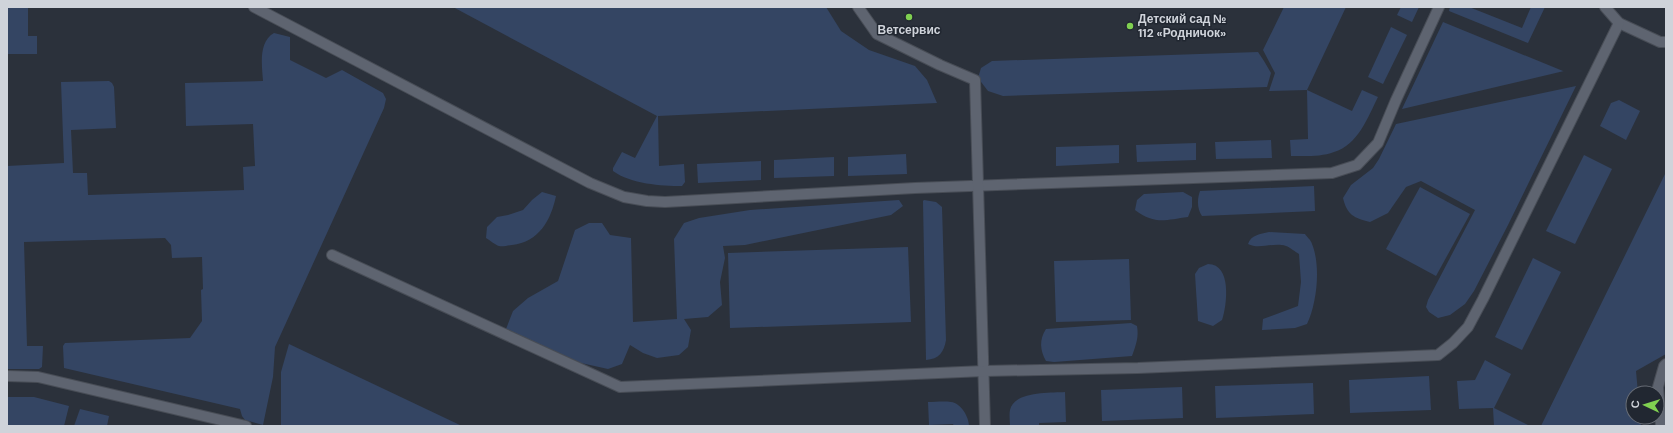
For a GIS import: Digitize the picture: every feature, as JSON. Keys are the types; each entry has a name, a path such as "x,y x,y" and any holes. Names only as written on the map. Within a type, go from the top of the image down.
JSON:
{"lane":[{"path":"254,7 583,180 624,197 665,202 915,188 978,187 1332,173 1357,166 1378,143 1439,7"},
{"path":"858,7 877,34 940,65 975,80 985,426"},
{"path":"1605,7 1618,23 1660,42 1666,42"},
{"path":"332,255 620,387 984,372 1138,368 1438,355 1453,343 1468,327 1618,23"},
{"path":"1661,426 1658,387 1664,366 1666,364"},
{"path":"7,376 38,377 246,426"}],"shaded area":[{"path":"7,7 28,7 28,36 37,36 37,54 7,54"},
{"path":"453,7 826,7 841,31 869,50 915,66 927,80 937,103 658,116 659,166 684,164 685,182 682,186 646,183 628,179 613,171 613,168 622,152 635,158 657,116"},
{"path":"1284,7 1346,7 1307,90 1269,91 1275,73 1263,50"},
{"path":"1401,7 1419,7 1412,22 1397,15"},
{"path":"1450,7 1469,7 1522,28 1531,7 1545,7 1528,43 1449,11"},
{"path":"1443,22 1563,71 1564,71 1402,109"},
{"path":"1391,27 1407,35 1383,84 1368,77"},
{"path":"274,33 290,37 290,60 326,78 342,70 383,93 386,99 384,108 275,347 273,377 263,425 245,420 240,409 64,368 63,346 65,343 190,338 202,321 202,257 172,258 171,245 165,238 24,242 27,346 43,346 42,367 39,369 7,369 7,166 64,163 61,82 109,81 114,87 116,128 71,130 73,173 87,173 88,195 244,190 243,167 255,166 253,124 186,126 185,83 263,81 263,48 265,42"},
{"path":"1258,52 1271,73 1267,87 1003,96 988,91 978,78 981,68 992,61"},
{"path":"1576,86 1474,291 1465,304 1450,315 1438,318 1429,312 1426,307 1428,300 1475,210 1421,181 1406,187 1388,213 1370,222 1352,215 1349,212 1343,198 1351,185 1373,168 1396,124"},
{"path":"1307,90 1352,111 1362,90 1378,97 1366,121 1356,137 1350,143 1334,152 1324,155 1291,156 1290,140 1308,139"},
{"path":"1619,100 1640,111 1626,140 1600,126 1611,103"},
{"path":"1271,140 1272,158 1216,159 1215,142"},
{"path":"1196,143 1196,160 1137,162 1136,145"},
{"path":"1119,145 1119,163 1056,166 1056,147"},
{"path":"906,154 907,174 848,176 848,157"},
{"path":"1584,155 1612,169 1575,244 1546,231"},
{"path":"834,157 834,176 774,178 774,160"},
{"path":"761,161 761,180 698,183 697,164"},
{"path":"1666,172 1666,354 1636,371 1637,385 1625,385 1625,425 1641,426 1541,426"},
{"path":"1314,186 1315,211 1202,216 1198,207 1198,197 1200,191"},
{"path":"1420,187 1470,214 1436,276 1386,249"},
{"path":"542,192 556,196 547,221 536,235 521,243 502,246 497,245 486,238 487,227 497,217 523,210"},
{"path":"1183,192 1192,197 1192,207 1188,217 1154,220 1135,210 1137,200 1144,194"},
{"path":"899,200 903,206 891,215 745,245 723,246 725,258 720,282 722,305 708,317 684,319 691,330 688,347 679,355 657,358 643,353 630,345 622,364 608,369 581,363 506,329 513,311 528,298 558,281 575,230 589,223 602,223 610,235 631,238 633,322 677,319 674,239 684,223 699,218 750,210"},
{"path":"923,201 936,202 942,207 946,340 944,348 938,356 926,360"},
{"path":"1269,232 1305,234 1310,240 1315,253 1317,284 1313,306 1307,324 1295,328 1262,330 1263,319 1298,306 1301,282 1299,254 1288,247 1281,245 1252,246 1248,244 1251,239 1259,234"},
{"path":"908,247 911,322 730,328 728,253"},
{"path":"1533,258 1561,272 1522,350 1495,337"},
{"path":"1129,259 1131,320 1056,322 1054,261"},
{"path":"1208,264 1216,266 1221,271 1226,286 1225,305 1222,320 1213,326 1198,321 1195,274 1199,268"},
{"path":"1131,323 1137,326 1138,330 1137,341 1132,356 1054,362 1046,361 1042,353 1041,341 1046,329"},
{"path":"289,344 462,426 281,426 281,372"},
{"path":"1485,360 1511,374 1494,408 1530,426 1494,426 1493,408 1459,409 1457,381 1475,380"},
{"path":"1429,376 1431,410 1350,413 1349,380"},
{"path":"1313,383 1314,414 1216,418 1215,386"},
{"path":"1182,387 1183,418 1102,421 1101,390"},
{"path":"1065,392 1066,422 1039,423 1039,426 1010,426 1010,410 1018,399 1033,394"},
{"path":"7,397 34,397 69,406 64,426 7,426"},
{"path":"928,402 955,403 966,415 969,426 954,426 953,424 929,425"},
{"path":"80,409 109,416 107,426 74,426"}],"place":[{"name":"Ветсервис","path":"909,17"},
{"name":"Детский сад № 112 «Родничок»","path":"1130,26"}]}
